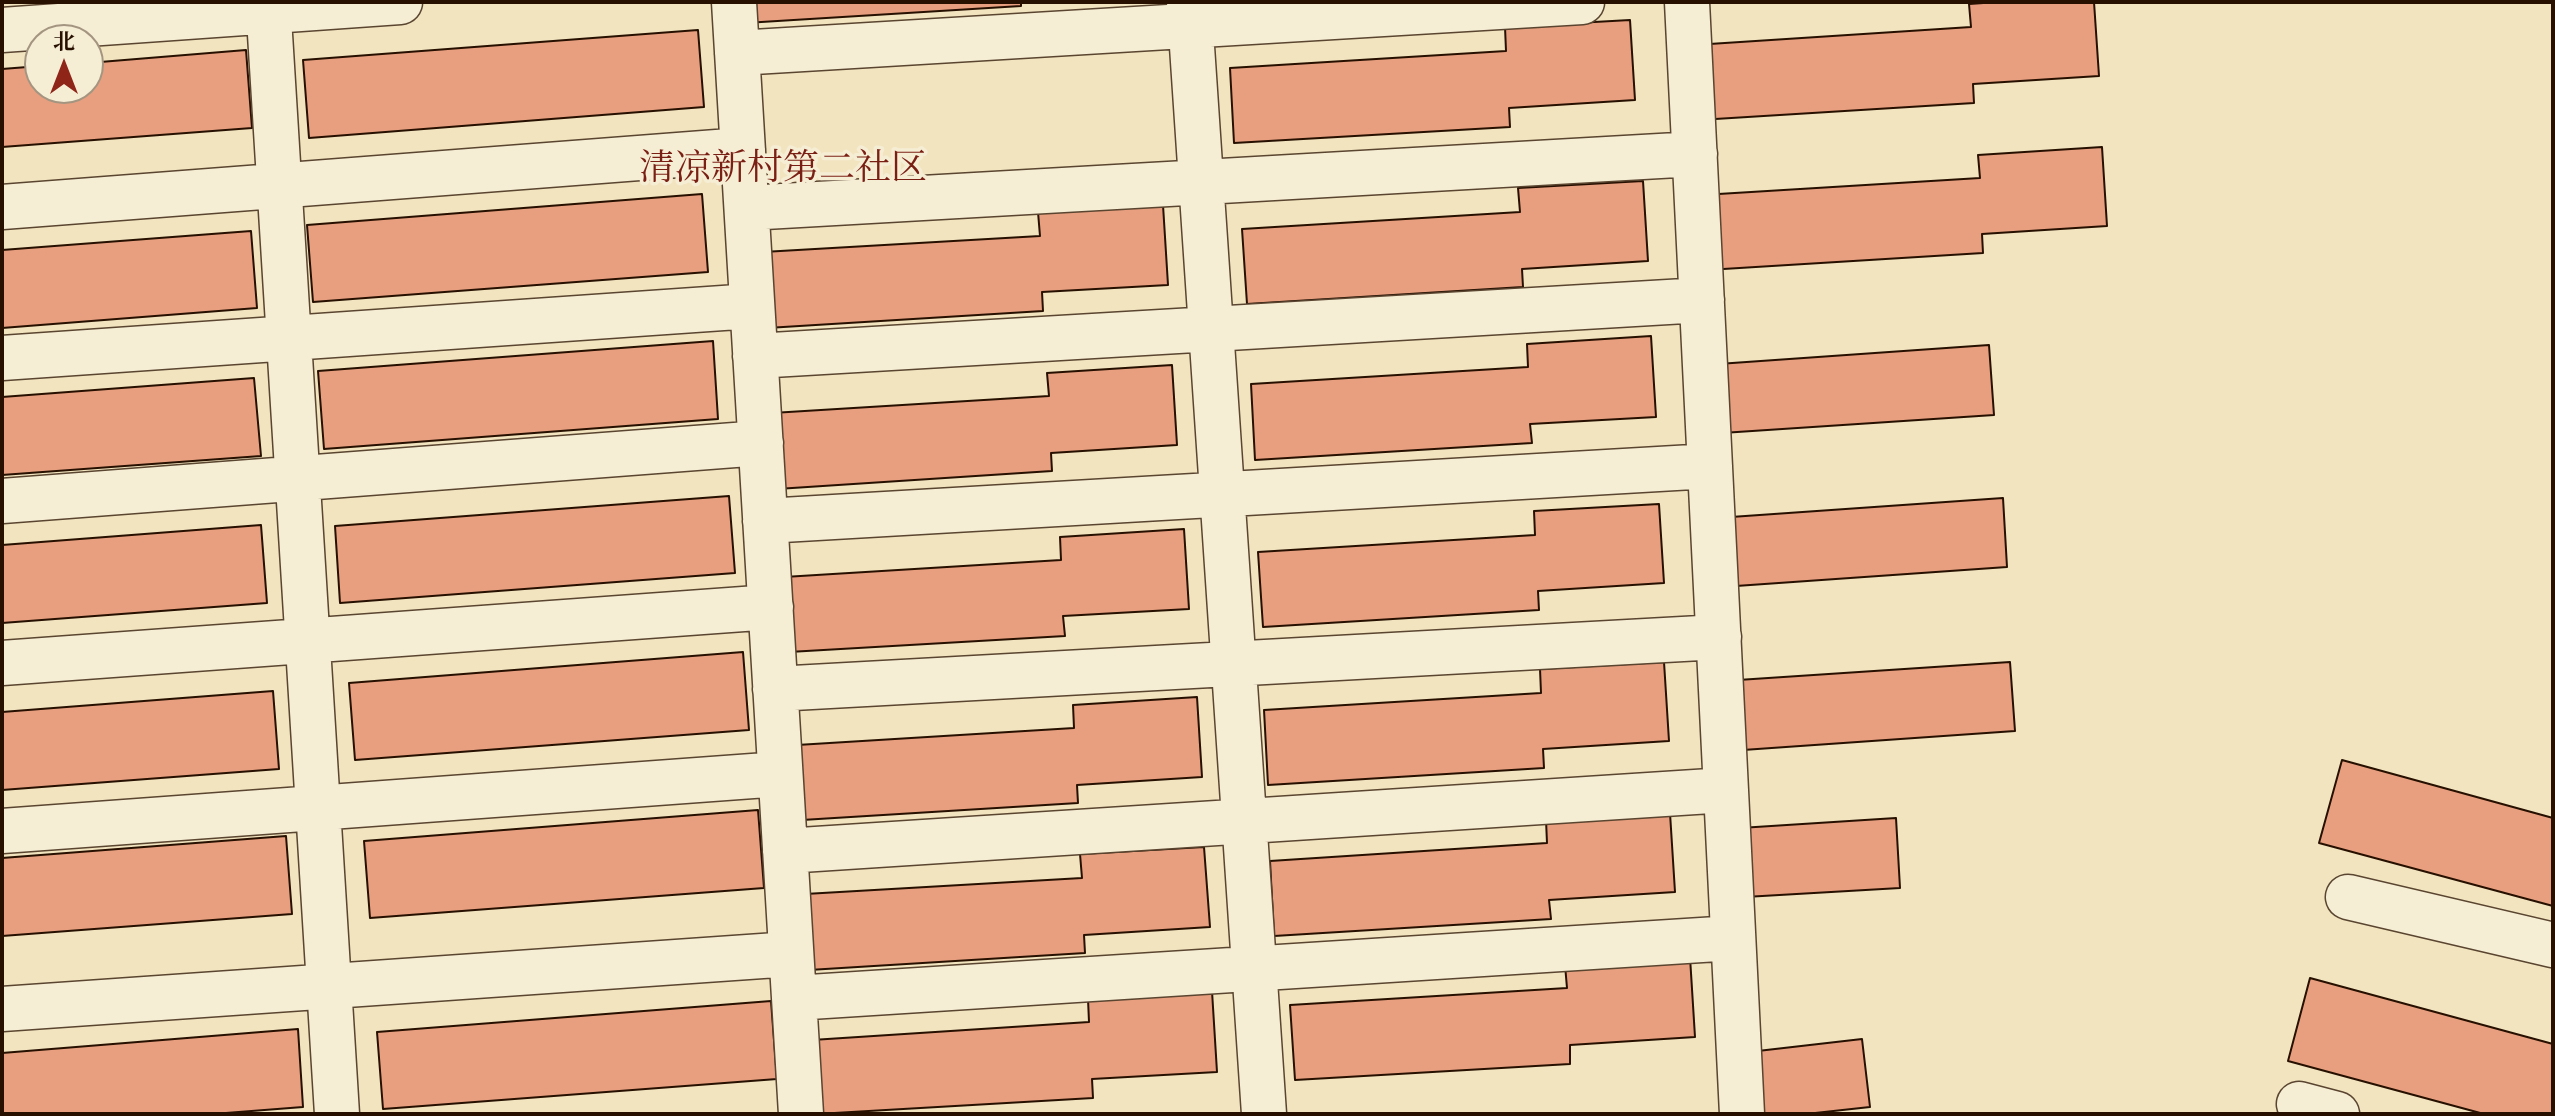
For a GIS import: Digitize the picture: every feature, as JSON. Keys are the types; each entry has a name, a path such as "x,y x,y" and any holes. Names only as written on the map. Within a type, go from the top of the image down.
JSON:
{"street":[{"path":"2,30 268,7 400,2"},
{"path":"734,2 801,1114"},
{"path":"737,53 1190,14 1582,2"},
{"path":"1687,2 1742,1114"},
{"path":"268,7 337,1114"},
{"path":"1190,14 1264,1114"},
{"path":"2,207 743,150"},
{"path":"747,208 1695,154"},
{"path":"755,356 1702,300"},
{"path":"2,358 752,306"},
{"path":"2,501 761,443"},
{"path":"765,521 1710,466"},
{"path":"2,663 771,607"},
{"path":"775,689 1719,637"},
{"path":"2,831 780,774"},
{"path":"785,851 1726,790"},
{"path":"2348,897 2553,945"},
{"path":"794,998 1733,938"},
{"path":"2,1009 791,954"}],"building":[{"path":"744,2 1021,2 1021,6 745,23"},
{"path":"2094,2 2099,76 1973,84 1974,103 1699,120 1694,45 1971,27 1969,4"},
{"path":"1630,20 1635,100 1509,108 1510,127 1234,143 1230,68 1506,51 1505,27"},
{"path":"698,30 704,107 309,138 303,60"},
{"path":"246,50 252,128 2,147 2,69 24,67 24,104 104,104 104,62"},
{"path":"2102,147 2107,226 1982,234 1983,253 1707,270 1702,195 1980,178 1978,155"},
{"path":"1643,181 1648,261 1522,269 1523,287 1247,304 1242,229 1520,212 1518,188"},
{"path":"702,194 708,272 313,302 307,225"},
{"path":"1163,205 1168,285 1042,292 1043,311 767,328 763,252 1040,236 1038,212"},
{"path":"251,231 257,308 2,328 2,250"},
{"path":"1651,336 1656,417 1530,424 1532,443 1255,460 1251,384 1528,367 1527,344"},
{"path":"713,341 718,419 324,449 318,371"},
{"path":"1989,345 1994,415 1722,433 1718,364"},
{"path":"1172,365 1177,445 1051,453 1052,471 777,489 772,413 1049,396 1047,373"},
{"path":"254,378 261,456 2,475 2,397"},
{"path":"729,496 735,573 340,603 335,526"},
{"path":"2003,498 2007,567 1736,586 1731,517"},
{"path":"1659,504 1664,583 1538,591 1539,610 1263,627 1258,552 1535,535 1534,511"},
{"path":"261,525 267,603 2,623 2,545"},
{"path":"1184,529 1189,609 1063,616 1065,636 789,652 784,577 1061,560 1060,537"},
{"path":"743,652 749,730 355,760 349,683"},
{"path":"1664,662 1669,741 1543,749 1544,768 1268,785 1264,710 1541,693 1540,669"},
{"path":"2010,662 2015,731 1743,750 1738,680"},
{"path":"273,691 279,769 2,790 2,712"},
{"path":"1197,697 1202,777 1077,785 1078,803 802,820 797,745 1074,728 1073,705"},
{"path":"2342,760 2553,818 2553,906 2319,843"},
{"path":"758,810 764,888 370,918 364,841"},
{"path":"1670,813 1675,892 1549,900 1551,919 1274,936 1270,861 1547,843 1546,820"},
{"path":"1896,818 1900,888 1745,897 1740,828"},
{"path":"286,836 292,914 2,936 2,858"},
{"path":"1204,847 1210,927 1084,935 1085,953 809,970 805,894 1082,878 1080,854"},
{"path":"1690,957 1695,1037 1570,1045 1570,1064 1295,1080 1290,1005 1567,988 1565,965"},
{"path":"2310,978 2553,1044 2553,1114 2484,1114 2288,1061"},
{"path":"1212,991 1217,1072 1092,1079 1093,1098 817,1114 812,1040 1089,1022 1088,999"},
{"path":"771,1001 777,1079 383,1109 377,1032"},
{"path":"298,1029 303,1107 213,1114 2,1114 2,1053"},
{"path":"1862,1039 1870,1107 1806,1114 1757,1114 1749,1052"}],"district":[{"name":"清凉新村第二社区","path":"783,170"}]}
